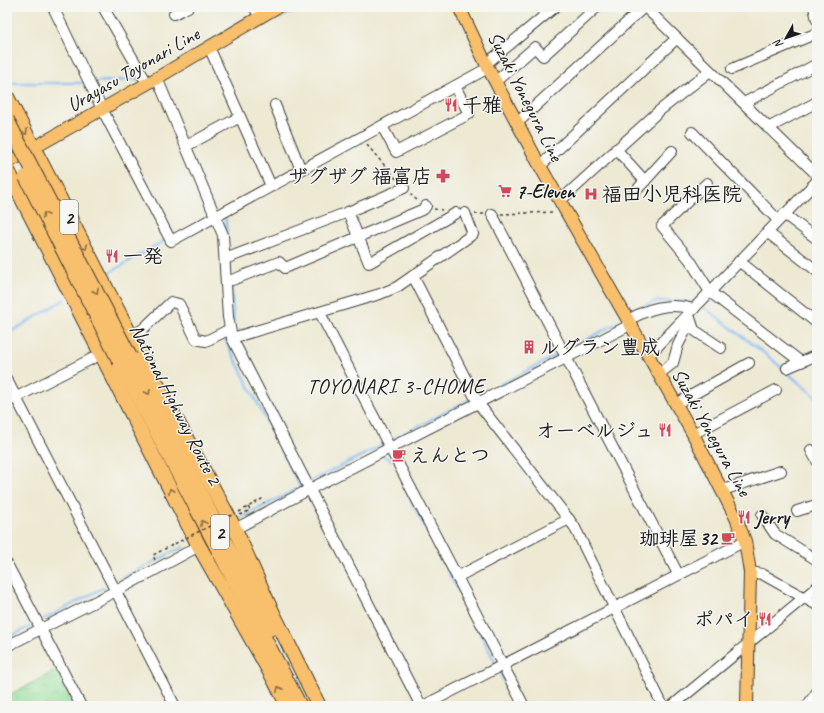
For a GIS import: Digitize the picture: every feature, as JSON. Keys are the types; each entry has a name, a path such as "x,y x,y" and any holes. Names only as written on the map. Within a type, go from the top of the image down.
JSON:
{"highway":[{"name":"2","path":"7,97 131,336 235,529 268,603"},
{"name":"National Highway Route 2","path":"7,120 220,555 300,706"},
{"name":"National Highway Route 2","path":"7,139 125,360 158,414 310,706"},
{"path":"7,169 199,546 288,706"},
{"path":"158,414 193,464 247,568 268,603 319,706"},
{"path":"220,555 220,571 270,672"}],"main road":[{"name":"Urayasu Toyonari Line","path":"7,163 209,47 257,12 277,7"},
{"name":"Suzaki Yonegura Line","path":"459,7 487,66 540,166 676,404 723,490 745,541 750,572 748,706"}],"street":[{"path":"53,7 102,109 171,241 219,213 455,86 487,66 555,7"},
{"path":"103,7 152,81 219,213 228,259 228,317 231,334 306,486 422,706 745,541"},
{"path":"174,14 188,7"},
{"path":"496,82 535,47 543,56 597,7"},
{"path":"517,123 644,7 817,175"},
{"path":"814,7 817,20"},
{"path":"732,68 817,33"},
{"path":"540,166 676,38"},
{"path":"209,47 271,186"},
{"path":"744,103 817,64"},
{"path":"562,206 616,149 659,111 710,71"},
{"path":"382,126 396,152 469,114 455,86"},
{"path":"768,128 817,102"},
{"path":"275,105 301,170"},
{"path":"186,146 240,117"},
{"path":"692,132 781,217 817,239"},
{"path":"616,149 645,181"},
{"path":"634,193 672,151"},
{"path":"648,356 691,315 739,261 817,181"},
{"path":"707,183 662,226 690,260 710,292 801,362"},
{"path":"228,259 348,212 404,188"},
{"path":"229,280 279,262 285,268 424,209 426,206"},
{"path":"11,399 102,354 143,329 171,302 179,304 196,339 206,341 320,313 389,291 473,234 461,213 369,263 348,212"},
{"path":"492,214 678,574"},
{"path":"767,232 817,271"},
{"path":"739,261 817,323"},
{"path":"413,276 476,399 569,519 664,706"},
{"path":"235,529 306,486 386,448 476,399 629,323 641,312 652,308 684,306 691,315 694,330 721,348"},
{"path":"320,313 386,448 457,577 499,667 524,706"},
{"path":"659,374 673,363 678,346 691,315"},
{"path":"786,368 817,355"},
{"path":"676,404 749,363"},
{"path":"7,380 11,399 116,591 175,706"},
{"path":"692,434 776,390"},
{"path":"811,450 817,461"},
{"path":"723,490 781,470"},
{"path":"797,511 816,505 817,507"},
{"path":"762,515 775,534 817,560"},
{"path":"457,577 569,519"},
{"path":"7,646 40,628 116,591 199,546"},
{"path":"7,564 81,706"},
{"path":"750,572 762,574 817,605"},
{"path":"672,706 817,586"},
{"path":"807,706 817,692"}],"path":[{"path":"359,138 404,188 426,206 461,213 492,214 540,214 562,206"},
{"path":"155,559 153,555 262,499 265,504"},
{"path":"241,514 250,510 248,506"},
{"path":"170,546 172,550"}],"green space":[{"path":"57,670 75,706 7,706 7,696"}],"waterway":[{"path":"279,18 302,7"},
{"path":"94,82 141,79"},
{"path":"11,83 86,83"},
{"path":"225,214 227,234"},
{"path":"109,273 167,239"},
{"path":"231,283 234,322"},
{"path":"7,334 64,300"},
{"path":"634,310 657,301 690,302"},
{"path":"705,308 768,356 817,398"},
{"path":"565,351 621,321"},
{"path":"224,337 300,487"},
{"path":"478,396 561,353"},
{"path":"389,441 474,398"},
{"path":"309,482 385,444"},
{"path":"382,455 391,460"},
{"path":"403,484 497,666"},
{"path":"236,520 305,485"},
{"path":"118,580 183,547"},
{"path":"44,619 105,587"},
{"path":"7,638 31,626"},
{"path":"499,671 517,706"}],"place":[{"name":"千雅","path":"451,105"},
{"name":"ザグザグ 福富店","path":"443,176"},
{"name":"7-Eleven","path":"505,191"},
{"name":"福田小児科医院","path":"591,194"},
{"name":"一発","path":"112,256"},
{"name":"ルグラン豊成","path":"529,347"},
{"name":"オーベルジュ","path":"665,430"},
{"name":"えんとつ","path":"399,455"},
{"name":"Jerry","path":"744,517"},
{"name":"珈琲屋32","path":"728,538"},
{"name":"ポパイ","path":"765,619"}],"district":[{"name":"TOYONARI 3-CHOME","path":"396,386"}]}
